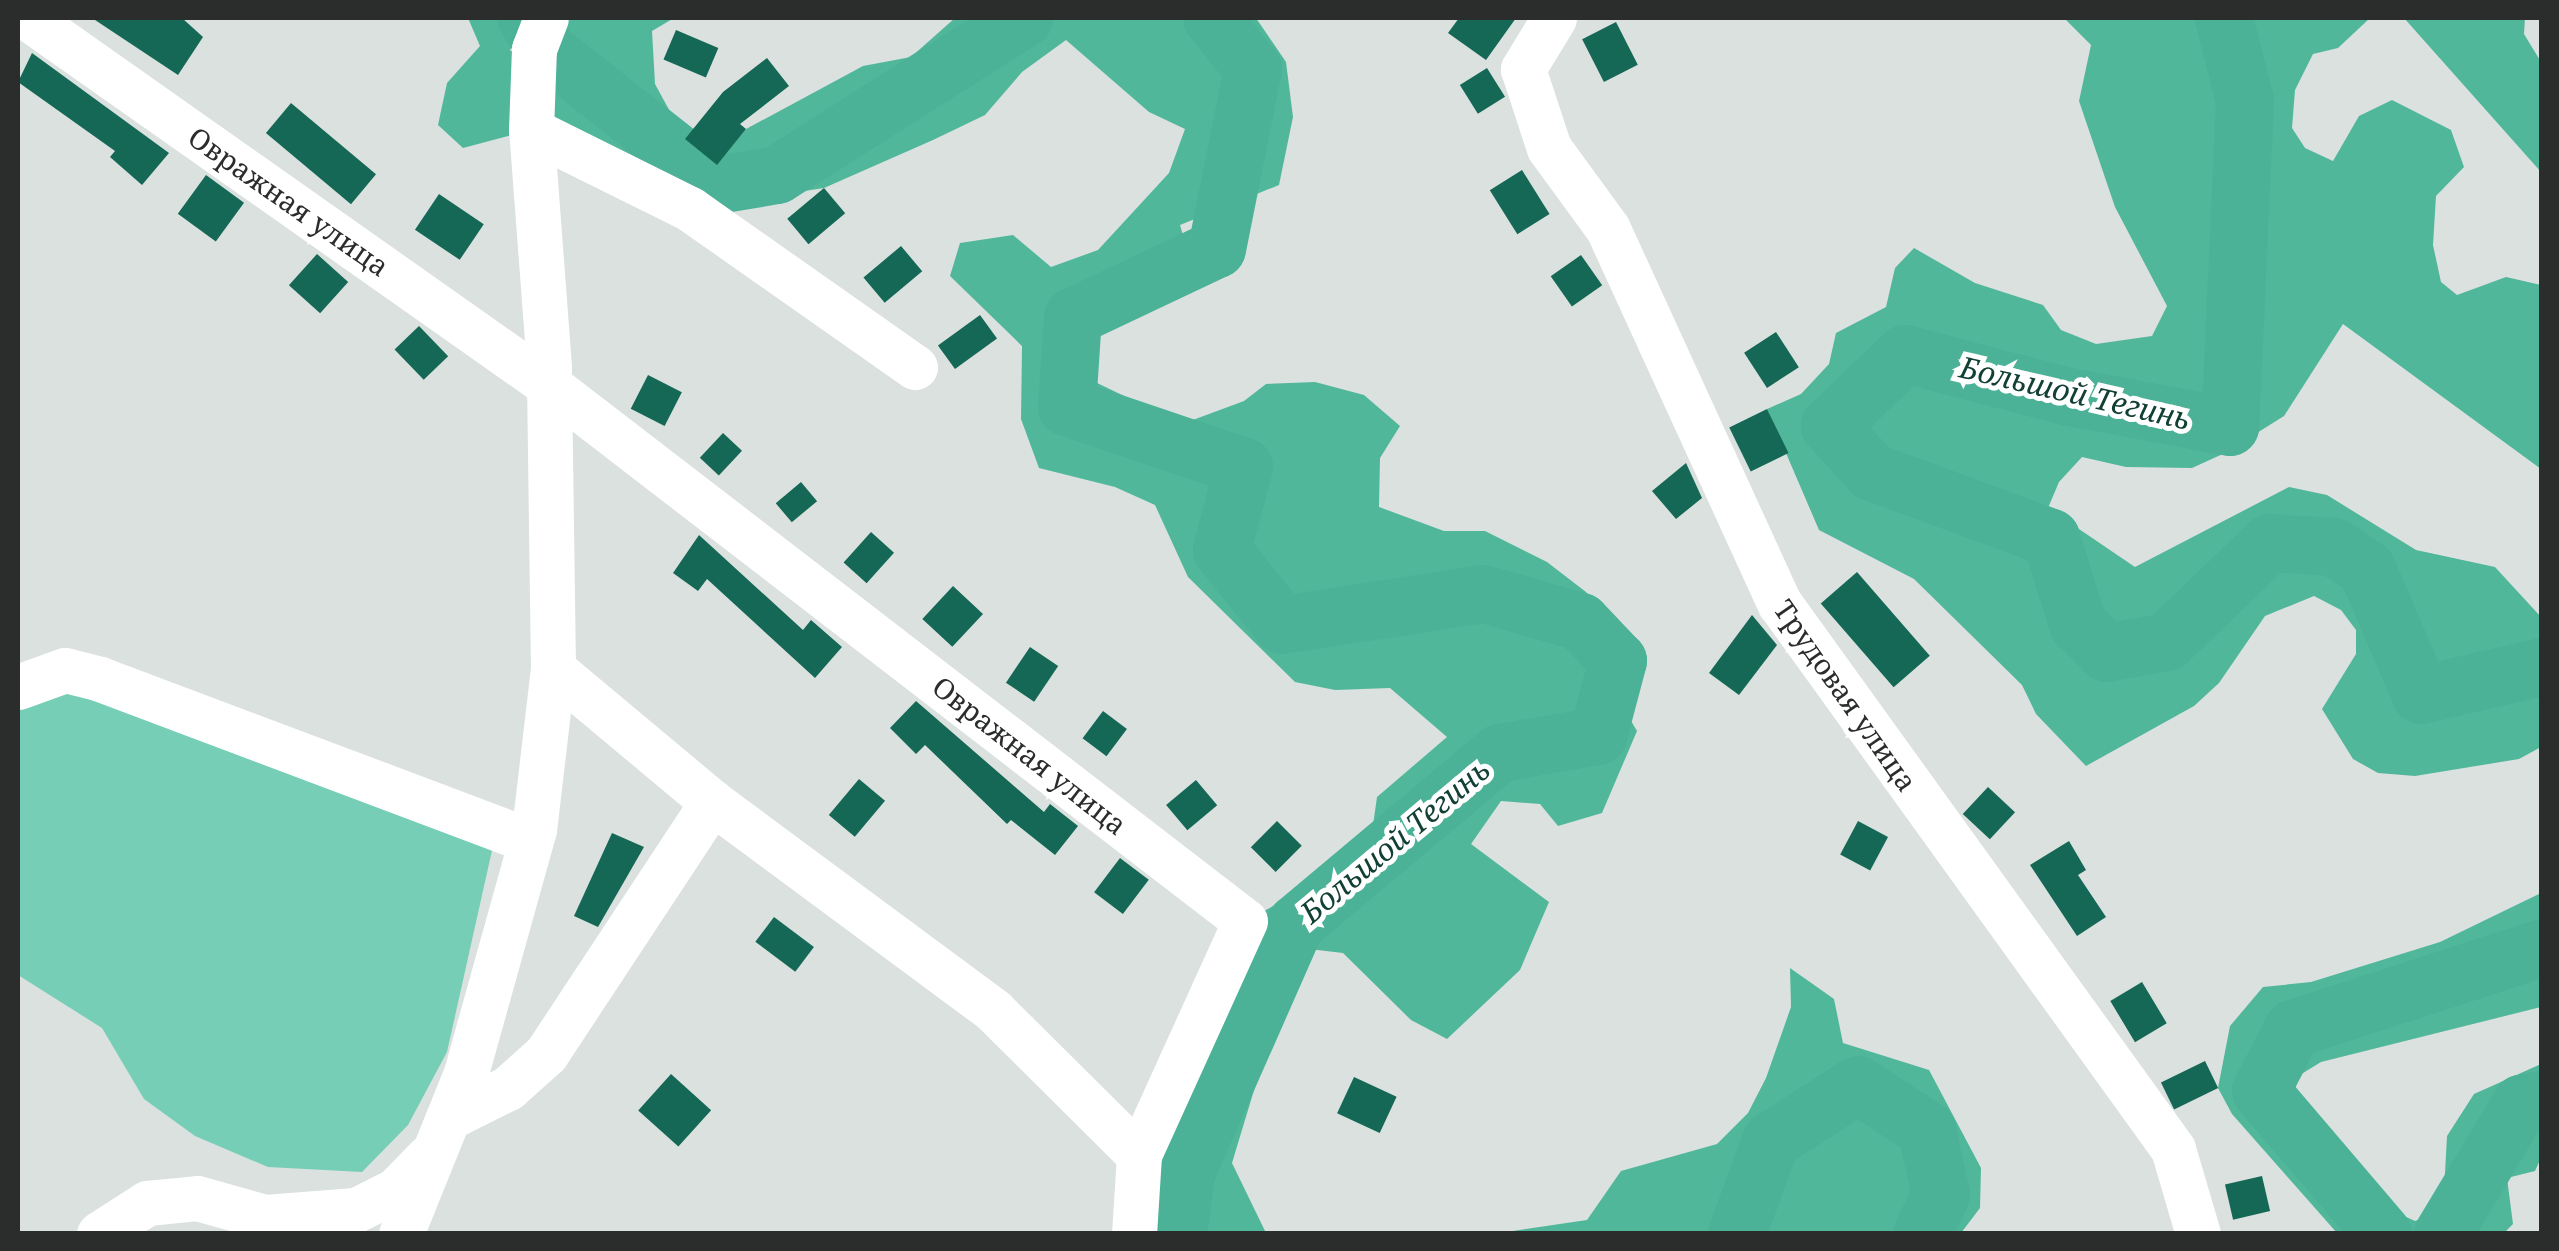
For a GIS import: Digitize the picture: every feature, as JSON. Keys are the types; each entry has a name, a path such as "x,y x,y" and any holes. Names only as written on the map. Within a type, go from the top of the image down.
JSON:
{"street":[{"name":"Овражная улица","path":"28,18 549,385 1245,921 1139,1155 1134,1234"},
{"name":"Трудовая улица","path":"1554,18 1523,69 1549,148 1608,229 1780,604 2173,1149 2198,1234"},
{"path":"401,1234 448,1127 531,841 553,670 549,385 531,130 540,33"},
{"path":"531,130 690,209 915,367"},
{"path":"18,686 65,670 100,679 531,841"},
{"path":"553,670 712,802 994,1011 1139,1155"},
{"path":"99,1234 124,1212 171,1200 196,1198 275,1225 378,1202 448,1127 508,1088 546,1054 712,802"},
{"path":"386,1234 448,1127"}],"green space":[{"path":"468,18 520,18 510,51 534,49 546,18 674,18 652,31 655,84 685,139 717,164 746,129 863,66 911,57 955,18 1256,18 1286,62 1293,117 1279,185 1180,225 1196,281 1088,339 1091,380 1182,424 1244,401 1266,384 1315,382 1364,395 1400,426 1380,458 1379,507 1444,531 1485,531 1547,562 1586,592 1618,632 1600,668 1637,731 1602,813 1558,826 1540,804 1501,801 1471,844 1549,902 1520,970 1447,1039 1411,1020 1343,953 1309,949 1286,984 1232,1163 1266,1233 1134,1233 1245,921 1336,873 1373,825 1377,797 1447,737 1390,688 1335,690 1295,682 1188,577 1155,505 1115,487 1039,468 1021,419 1022,346 950,276 960,243 1013,235 1051,267 1098,250 1169,173 1185,129 1149,112 1066,40 1022,72 985,115 933,140 824,188 719,204 531,130 463,148 438,125 447,83 480,46"},
{"path":"2064,18 2370,18 2338,48 2313,54 2295,90 2292,128 2305,148 2333,161 2359,116 2392,100 2451,130 2464,167 2436,196 2433,245 2441,282 2457,295 2506,277 2541,285 2541,469 2343,324 2284,416 2225,453 2192,468 2126,467 2082,457 2059,482 2048,508 2135,567 2289,487 2327,495 2416,550 2495,567 2541,617 2541,747 2519,759 2415,776 2378,773 2353,759 2322,709 2356,654 2356,630 2341,610 2314,596 2265,616 2219,683 2194,706 2086,766 2036,714 2022,685 1914,579 1819,530 1767,409 1801,394 1829,364 1836,333 1886,307 1895,268 1914,248 1975,283 2043,305 2061,330 2096,344 2152,336 2167,306 2115,207 2079,101 2091,45"},
{"path":"2404,18 2525,18 2524,34 2541,62 2541,172"},
{"path":"63,682 493,846 447,1052 408,1125 362,1172 268,1167 195,1136 144,1099 102,1028 18,975 18,697"},
{"path":"2541,893 2541,1007 2321,1062 2277,1089 2351,1178 2382,1206 2415,1221 2443,1210 2447,1136 2474,1094 2541,1064 2541,1158 2535,1171 2507,1178 2513,1224 2504,1233 2337,1233 2232,1114 2218,1088 2230,1026 2263,987 2311,982 2440,942"},
{"path":"1790,968 1834,999 1843,1043 1929,1070 1981,1168 1980,1208 1961,1233 1499,1233 1587,1220 1621,1171 1717,1144 1748,1113 1766,1078 1791,1007"}],"building":[{"path":"92,18 182,18 203,37 178,75"},
{"path":"1459,18 1516,18 1486,60 1448,33"},
{"path":"1616,22 1638,65 1604,82 1582,39"},
{"path":"676,30 718,48 706,77 663,59"},
{"path":"32,53 169,153 142,185 110,157 115,151 18,82"},
{"path":"767,58 789,86 740,124 746,129 717,165 685,139 723,92"},
{"path":"1487,68 1505,97 1478,114 1460,85"},
{"path":"291,103 376,174 351,204 266,133"},
{"path":"1522,170 1550,214 1517,234 1490,190"},
{"path":"206,175 244,203 216,241 178,214"},
{"path":"824,188 845,213 808,244 787,219"},
{"path":"439,194 484,224 460,260 415,230"},
{"path":"901,246 922,271 885,303 863,277"},
{"path":"317,254 348,282 320,313 289,285"},
{"path":"1581,255 1602,285 1572,307 1551,276"},
{"path":"980,315 997,338 955,369 938,346"},
{"path":"419,326 448,356 424,380 395,350"},
{"path":"1776,332 1799,367 1767,388 1744,353"},
{"path":"648,375 682,392 665,426 631,409"},
{"path":"1767,409 1788,453 1751,471 1729,427"},
{"path":"723,433 742,451 719,476 700,458"},
{"path":"1686,463 1702,498 1676,519 1652,491"},
{"path":"801,482 817,501 792,522 776,503"},
{"path":"871,532 894,553 867,583 844,562"},
{"path":"699,535 803,630 811,620 842,647 815,678 707,579 698,591 673,573"},
{"path":"1857,572 1930,656 1894,687 1821,603"},
{"path":"953,586 983,614 952,647 922,619"},
{"path":"1752,615 1777,645 1739,695 1709,673"},
{"path":"1030,647 1058,666 1034,702 1006,683"},
{"path":"916,701 1044,812 1050,804 1078,826 1055,855 1011,820 1007,824 925,745 916,754 890,728"},
{"path":"1103,711 1127,729 1106,756 1083,738"},
{"path":"859,779 885,801 855,837 829,815"},
{"path":"1196,780 1217,805 1187,830 1166,805"},
{"path":"1988,787 2015,812 1990,839 1963,814"},
{"path":"1277,821 1302,846 1276,872 1251,847"},
{"path":"1858,821 1888,837 1870,871 1840,855"},
{"path":"612,833 644,847 598,927 574,916"},
{"path":"2069,841 2086,870 2078,875 2106,917 2077,936 2030,865"},
{"path":"1120,858 1149,880 1123,914 1094,892"},
{"path":"774,917 814,947 795,972 755,942"},
{"path":"2142,982 2167,1023 2135,1042 2110,1001"},
{"path":"2205,1061 2218,1088 2174,1109 2161,1082"},
{"path":"671,1074 711,1110 678,1147 638,1110"},
{"path":"1354,1077 1397,1097 1380,1133 1337,1113"},
{"path":"2262,1176 2270,1211 2233,1220 2225,1185"}],"waterway":[{"name":"Большой Тегинь","path":"526,18 549,52 718,185 777,175 1024,18"},
{"name":"Большой Тегинь","path":"1178,1234 1186,1173 1296,924 1500,753 1598,736 1618,661 1581,622 1484,594 1282,625 1222,550 1244,467 1067,407 1073,317 1217,249 1253,69 1212,18"},
{"name":"Большой Тегинь","path":"2224,18 2245,101 2230,427 2065,396 1905,354 1830,426 1872,472 2051,538 2078,624 2107,653 2167,642 2270,543 2334,547 2367,569 2421,695 2542,667"},
{"name":"Большой Тегинь","path":"2383,1234 2261,1091 2293,1029 2542,948"},
{"name":"Большой Тегинь","path":"1737,1234 1771,1141 1858,1085 1927,1130 1941,1195 1922,1234"},
{"name":"Большой Тегинь","path":"2443,1234 2521,1104 2542,1100"}]}
